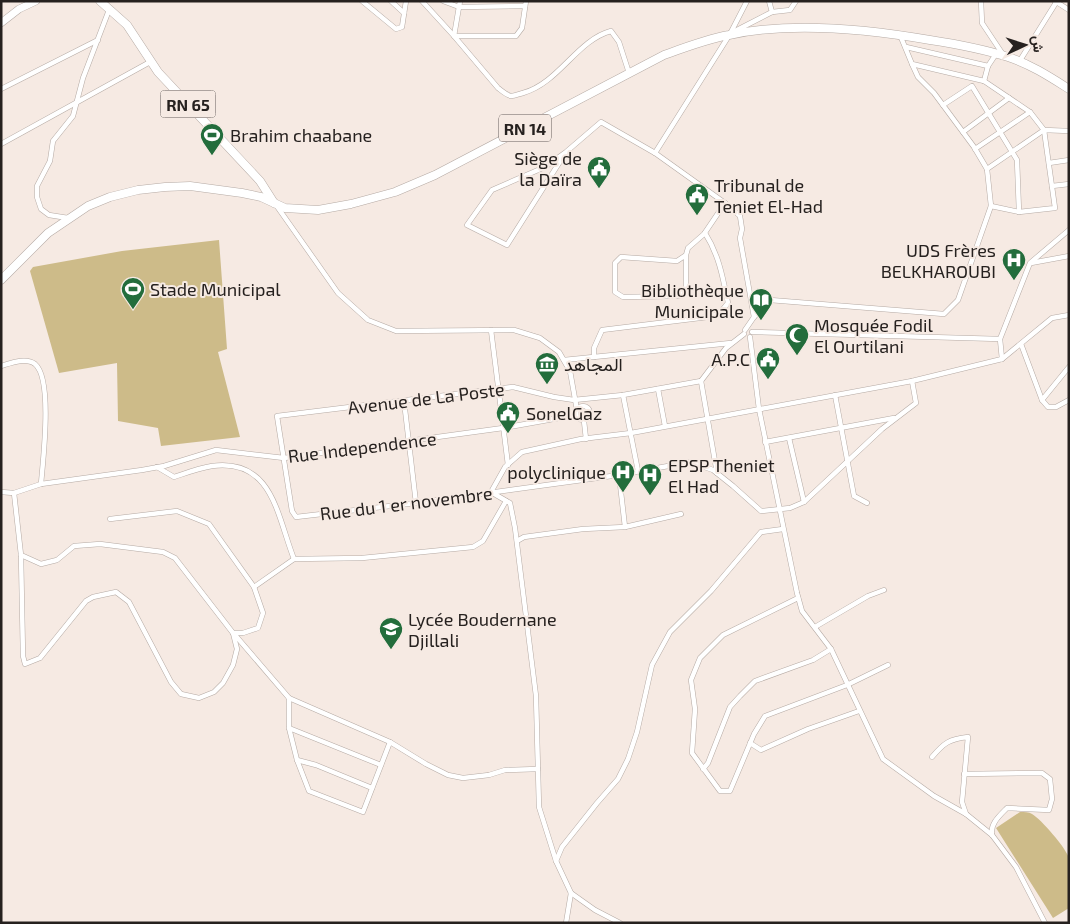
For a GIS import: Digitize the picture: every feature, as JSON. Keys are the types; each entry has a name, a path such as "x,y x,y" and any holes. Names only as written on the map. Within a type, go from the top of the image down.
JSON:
{"main road":[{"name":"RN 65","path":"102,4 126,25 150,62 260,181 274,203"},
{"name":"RN 14","path":"1,280 48,234 68,218 88,206 110,197 138,190 165,187 208,187 261,197 285,208 318,210 351,204 415,185 672,52 730,34 763,30 820,28 900,35 962,45 1019,62 1069,89"}],"street":[{"path":"1,22 18,9 36,1"},
{"path":"362,1 396,29 402,27 406,1"},
{"path":"391,1 404,12"},
{"path":"422,1 498,88 506,94 512,96 532,91 556,73 592,39 600,34 611,31 619,42 629,73"},
{"path":"443,1 459,4 525,4 522,28 516,36 454,36"},
{"path":"655,153 730,34 747,1"},
{"path":"769,1 772,12"},
{"path":"730,34 772,12 790,10 796,1"},
{"path":"981,1 982,23 1000,55 988,66 984,81"},
{"path":"1019,62 1057,2 1069,10"},
{"path":"68,218 49,215 41,209 37,197 37,186 50,161 54,141 73,116 83,78 98,40 102,4"},
{"path":"454,36 459,4"},
{"path":"717,473 701,381 726,348 744,332 754,316 770,300 944,314 958,300 991,206 988,169 934,92 918,77 900,35"},
{"path":"1,89 98,40"},
{"path":"906,47 988,66"},
{"path":"1,144 150,62"},
{"path":"912,64 984,81 1030,112 1044,130 1055,208 1019,212 991,206"},
{"path":"943,106 972,86 1014,151 1017,160 1019,212"},
{"path":"963,132 1009,98"},
{"path":"975,149 1030,112"},
{"path":"566,152 507,245 467,225 492,190 546,167 601,122 655,153 725,203 740,216 742,229 740,238 754,316"},
{"path":"988,169 1044,130 1069,131"},
{"path":"1049,163 1069,160"},
{"path":"1052,186 1069,184"},
{"path":"274,203 338,293 368,320 396,331 514,330 540,338 559,352 570,370 576,413 580,420 584,421"},
{"path":"686,254 677,261 621,257 615,263 616,292 623,297 681,296 686,288 686,254 688,248 705,232 725,203"},
{"path":"1002,359 1000,339 1030,263 1069,230"},
{"path":"594,357 594,348 602,330 708,318 719,314 728,303 721,267 712,243 705,232"},
{"path":"1030,263 1069,256"},
{"path":"620,923 595,910 571,893 556,861 539,807 536,696 517,541 510,503 491,492 508,465 522,452 912,382 1002,359 1052,318 1069,315"},
{"path":"491,330 508,465"},
{"path":"744,332 746,336 751,334 1000,339"},
{"path":"751,334 759,409 783,529 802,611 830,649 883,759 934,796 966,814 992,835 1016,867 1045,923"},
{"path":"564,360 732,343"},
{"path":"1020,344 1042,400 1048,407 1056,406 1069,400"},
{"path":"1,366 30,361 39,370 43,381 45,448 42,484"},
{"path":"1042,400 1069,367"},
{"name":"Avenue de La Poste","path":"296,517 292,511 277,416 513,387 574,400 623,395 701,381"},
{"name":"Rue du 1 er novembre","path":"296,517 416,503 619,475 690,462 717,473 760,511 790,508 804,502 882,428 916,404 912,382"},
{"path":"658,389 665,426"},
{"path":"623,395 638,471"},
{"path":"835,396 854,496 867,503"},
{"path":"404,401 416,503"},
{"path":"576,413 580,407 584,406 590,410 589,417 584,421"},
{"name":"Rue Independence","path":"1,492 14,493 42,484 157,467 216,450 284,458 503,428 576,413"},
{"path":"766,442 897,418"},
{"path":"584,421 586,439"},
{"path":"789,438 804,502"},
{"path":"157,467 174,477 211,466 237,466 257,476 273,497 294,558"},
{"path":"619,475 625,527"},
{"path":"14,493 22,555 23,656 25,664 40,658 86,601 93,597 116,592 129,602 170,682 181,694 199,698 214,692 223,683 233,664 237,649 233,633"},
{"path":"254,587 294,558 362,558 473,547 483,541 506,501"},
{"path":"110,519 177,511 210,524 254,587 263,613 258,628 233,633"},
{"path":"517,541 524,537 583,529 625,527 681,514"},
{"path":"556,861 562,847 618,779 628,759 652,665 670,632 711,592 761,532 783,529"},
{"path":"22,555 41,564 57,560 74,546 100,544 164,552 175,558 233,633 289,698 390,742 448,775 463,778 489,775 505,770 538,769"},
{"path":"815,628 868,596 884,590"},
{"path":"798,598 723,635 700,658 691,680 695,709 692,753 720,791 730,791 764,716 847,685 888,665"},
{"path":"703,769 708,762 730,707 755,681 813,660 830,649"},
{"path":"289,698 289,728 297,760 309,791 363,812 390,742"},
{"path":"750,744 761,750 808,729 860,711"},
{"path":"289,728 381,765"},
{"path":"932,757 944,743 957,738 968,737 962,802 966,814"},
{"path":"297,760 316,765 372,788"},
{"path":"964,774 1042,773 1050,779 1052,798 1049,810 1007,808 996,820 991,829 992,835"},
{"path":"566,923 571,893"}],"shaded area":[{"name":"Stade Municipal","path":"219,240 227,349 218,352 240,437 161,446 158,428 118,421 117,363 59,373 30,271 33,267 122,251"},
{"path":"1020,812 1031,813 1036,817 1058,841 1069,858 1069,908 1053,918 996,828"}],"place":[{"name":"Brahim chaabane","path":"212,156"},
{"name":"Siège de la Daïra","path":"599,189"},
{"name":"Tribunal de Teniet El-Had","path":"697,216"},
{"name":"UDS Frères BELKHAROUBI","path":"1014,281"},
{"name":"Stade Municipal","path":"133,310"},
{"name":"Bibliothèque Municipale","path":"761,321"},
{"name":"Mosquée Fodil El Ourtilani","path":"797,356"},
{"name":"A.P.C","path":"768,380"},
{"name":"المجاهد","path":"547,385"},
{"name":"SonelGaz","path":"508,434"},
{"name":"polyclinique","path":"623,493"},
{"name":"EPSP Theniet El Had","path":"650,496"},
{"name":"Lycée Boudernane Djillali","path":"391,650"}]}
